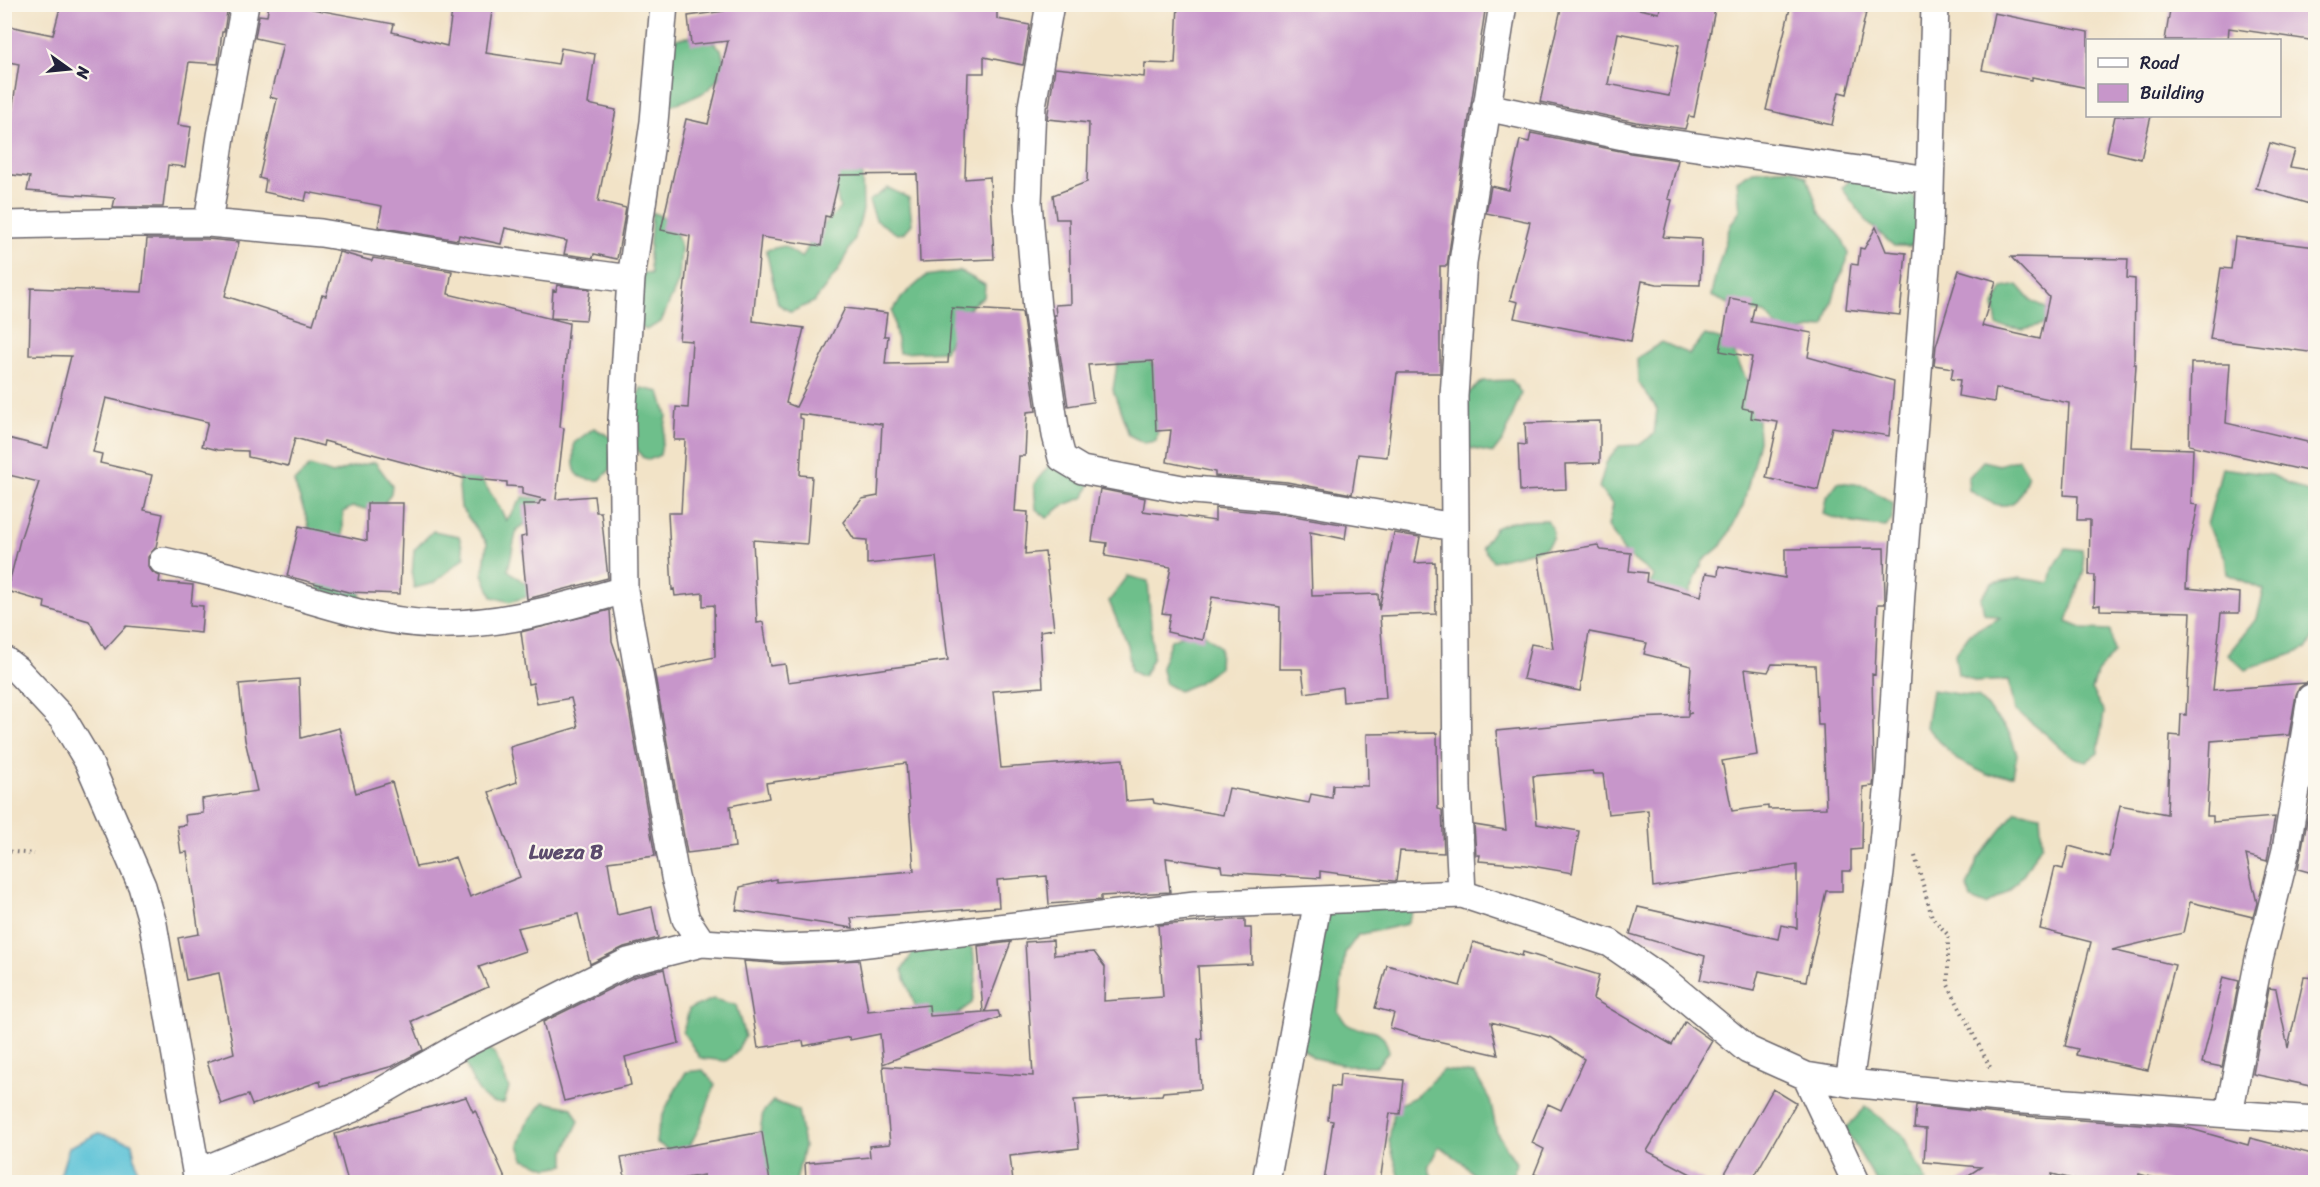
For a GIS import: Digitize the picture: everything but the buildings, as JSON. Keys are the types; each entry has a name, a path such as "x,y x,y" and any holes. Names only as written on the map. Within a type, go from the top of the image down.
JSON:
{"street":[{"path":"208,223 245,4"},
{"path":"664,4 654,122 631,279 622,420 624,590 675,876 687,919 702,943"},
{"path":"1050,4 1032,106 1028,203 1037,308 1056,435 1062,458 1082,470 1182,489 1284,498 1454,527"},
{"path":"1462,894 1457,789 1454,396 1463,262 1485,107 1503,4"},
{"path":"1849,1083 1880,873 1890,772 1901,592 1929,228 1935,4"},
{"path":"1485,107 1633,138 1930,180"},
{"path":"4,225 100,222 208,223 321,233 459,256 631,279"},
{"path":"163,561 250,582 358,613 432,624 485,621 543,613 624,590"},
{"path":"4,660 17,670 63,719 83,753 142,886 153,924 197,1178 351,1109 462,1045 628,962 702,943 782,948 842,946 1195,905 1462,894 1610,943 1665,981 1748,1050 1806,1076 1849,1083 2010,1099 2316,1120"},
{"path":"2229,1113 2259,959 2286,850 2311,698"},
{"path":"1266,1182 1318,900"},
{"path":"1806,1076 1855,1182"}],"path":[{"path":"1913,850 1932,917 1948,935 1948,985 1991,1068 2010,1099"},
{"path":"4,851 34,854"}],"green space":[{"path":"703,34 721,49 725,66 710,88 698,96 672,105 647,90 675,39"},
{"path":"841,153 862,171 863,210 855,238 838,271 814,302 791,312 778,304 766,250 784,246 802,258 815,234 840,208 832,177"},
{"path":"1792,168 1807,177 1819,211 1842,238 1848,252 1825,326 1784,335 1765,313 1745,311 1711,296 1730,226 1740,210 1737,181 1753,171"},
{"path":"1852,178 1905,186 1921,205 1915,242 1910,246 1894,246 1868,223 1842,188"},
{"path":"888,188 909,198 912,224 904,233 897,234 876,220 869,201"},
{"path":"652,212 673,222 681,248 679,280 661,322 646,330 617,312 626,270 651,274 649,256"},
{"path":"960,271 985,285 984,297 964,313 945,351 899,353 892,311 903,296 926,276"},
{"path":"2018,285 2031,300 2047,309 2053,322 2023,329 1997,326 1994,305 2003,288"},
{"path":"1705,335 1729,342 1757,403 1759,441 1743,506 1723,544 1703,561 1686,601 1637,609 1654,576 1625,553 1608,526 1613,505 1599,488 1606,463 1619,446 1639,445 1654,434 1657,409 1638,382 1637,358 1662,342 1689,354"},
{"path":"1144,355 1158,371 1161,413 1156,441 1144,443 1129,435 1113,390 1117,364"},
{"path":"1512,380 1521,393 1504,439 1493,453 1469,448 1461,432 1466,395 1483,381"},
{"path":"641,388 660,392 667,416 660,455 649,460 642,457 636,447 637,432 633,406"},
{"path":"594,428 612,438 610,470 600,480 583,478 575,471 574,466 574,443"},
{"path":"2019,459 2028,475 2018,498 2012,503 2000,505 1993,503 1969,490 1968,478 1983,461 1999,465"},
{"path":"375,462 392,485 391,493 380,511 352,507 343,512 343,556 359,582 361,601 317,589 322,572 294,482 310,466 333,474"},
{"path":"1051,463 1090,484 1085,497 1062,506 1047,518 1036,509 1034,484"},
{"path":"2222,468 2272,475 2315,496 2315,634 2307,649 2245,670 2228,654 2257,618 2264,590 2227,574 2225,557 2207,525"},
{"path":"476,471 506,521 523,497 542,499 545,511 517,529 508,570 531,588 530,596 510,602 492,597 483,574 487,543 461,508 458,476"},
{"path":"1838,482 1863,485 1893,503 1892,519 1886,527 1854,523 1823,514 1826,498"},
{"path":"1547,520 1552,528 1553,538 1545,548 1493,561 1482,547 1495,528 1512,521"},
{"path":"433,531 459,536 465,557 434,583 414,588 412,576 414,550"},
{"path":"2066,548 2082,550 2084,571 2067,622 2084,629 2110,630 2114,652 2097,673 2092,691 2104,712 2098,753 2087,761 2065,751 2015,711 2009,680 1976,682 1958,674 1955,654 1970,633 2000,618 1984,613 1981,598 1992,583 2020,578 2050,583 2053,569"},
{"path":"1128,576 1148,581 1153,657 1143,677 1131,671 1127,645 1109,601"},
{"path":"1198,628 1220,647 1219,668 1196,684 1179,691 1166,684 1161,667 1171,640"},
{"path":"1932,690 1978,697 2009,732 2017,754 2013,775 1988,775 1957,760 1926,727"},
{"path":"2016,811 2040,815 2042,844 2024,873 2008,892 1986,905 1971,899 1967,886 1978,859"},
{"path":"1355,891 1377,892 1413,910 1407,924 1358,935 1345,953 1338,1012 1347,1024 1381,1035 1389,1051 1377,1066 1349,1066 1314,1058 1286,1033 1326,918"},
{"path":"959,941 973,949 976,980 972,1003 945,1023 917,1011 902,970 917,946"},
{"path":"713,999 736,1005 745,1037 735,1054 726,1061 700,1058 683,1032 689,1009"},
{"path":"482,1041 495,1054 509,1088 504,1103 495,1103 482,1095 476,1088 462,1055"},
{"path":"703,1070 715,1085 700,1126 685,1155 673,1153 656,1142 660,1123 686,1072"},
{"path":"1443,1070 1475,1074 1490,1100 1497,1133 1516,1163 1511,1182 1480,1182 1462,1162 1439,1146 1428,1167 1434,1182 1401,1182 1389,1141 1394,1107 1417,1096"},
{"path":"773,1101 798,1110 804,1146 796,1182 760,1182 756,1159 763,1112"},
{"path":"544,1102 572,1108 579,1121 565,1151 565,1165 548,1168 524,1159 519,1145 526,1124"},
{"path":"1866,1107 1902,1134 1927,1182 1877,1182 1845,1129"}],"water":[{"path":"99,1133 132,1143 140,1182 58,1182 69,1147"}],"district":[{"name":"Lweza B","path":"566,852"}]}
